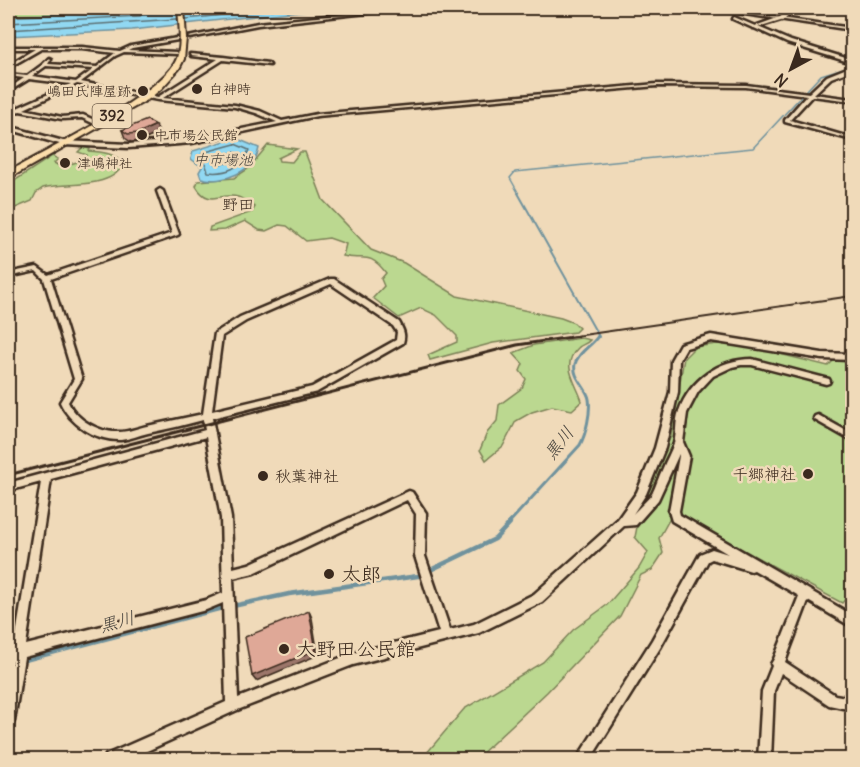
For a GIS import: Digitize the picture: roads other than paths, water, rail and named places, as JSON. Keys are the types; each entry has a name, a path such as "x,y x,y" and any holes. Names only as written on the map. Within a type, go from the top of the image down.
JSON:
{"main road":[{"name":"392","path":"8,176 146,97 178,66 184,46 181,8"}],"street":[{"path":"190,37 258,24 410,8"},
{"path":"706,8 852,29"},
{"path":"754,27 783,18 794,8"},
{"path":"734,18 789,42 852,62"},
{"path":"8,114 77,83 121,52 138,45 177,39"},
{"path":"8,48 81,48 121,52 177,53"},
{"path":"8,68 40,48"},
{"path":"191,55 268,64"},
{"path":"158,99 223,58"},
{"path":"46,65 49,59"},
{"path":"8,91 25,77 46,65 98,68"},
{"path":"852,68 829,77 810,93 787,121 852,139"},
{"path":"8,75 77,83 158,99 235,106 258,112 281,122"},
{"path":"8,128 63,143 156,145 192,141 281,122 350,112 657,85 722,84 810,93 852,100"},
{"path":"8,109 62,118 83,116 99,124"},
{"path":"47,278 176,234 160,191"},
{"path":"8,274 37,269 47,278 78,379 64,402 73,415 106,436 121,436 207,416 326,385 350,369 394,347 400,341 401,332 387,316 332,281 243,318 218,335 207,416 226,518 232,706"},
{"path":"111,759 232,706 354,658 488,624 538,598 622,522 650,478 674,392 675,360 684,346 696,340 711,338 822,356 852,357"},
{"path":"622,522 632,522 655,497 679,442 683,411 694,389 714,371 733,364 751,362 826,381"},
{"path":"818,418 852,438"},
{"path":"8,487 209,433"},
{"path":"679,442 684,456 674,510 676,518 757,567"},
{"path":"8,721 16,672 15,653 47,477"},
{"path":"229,574 250,569 409,495 420,513 422,524 419,542 425,572 446,636"},
{"path":"586,758 656,644 704,557 712,554 757,567 852,621"},
{"path":"766,759 768,691 806,594"},
{"path":"15,653 228,597"},
{"path":"777,664 833,701 852,704"}],"water":[{"path":"171,8 326,8 132,30 8,36 8,17"},
{"name":"中市場池","path":"235,138 259,148 251,163 228,178 209,180 201,178 199,172 202,167 191,159 193,151"}],"waterway":[{"name":"黒川","path":"519,194 510,178 515,172 753,148 821,75 850,66"},
{"name":"黒川","path":"518,193 599,337"},
{"name":"黒川","path":"508,524 580,445 588,423 589,399 576,374 575,364 579,356 598,336"},
{"name":"黒川","path":"233,606 289,594 418,576 495,539 510,523"},
{"name":"黒川","path":"21,661 226,607"}],"railway":[{"path":"569,337 852,296"},
{"path":"8,475 517,345 579,336"}],"place":[{"name":"白神時","path":"197,89"},
{"name":"嶋田氏陣屋跡","path":"143,91"},
{"name":"中市場公民館","path":"142,135"},
{"name":"津嶋神社","path":"65,163"},
{"name":"千郷神社","path":"808,474"},
{"name":"秋葉神社","path":"263,476"},
{"name":"太郎","path":"329,574"},
{"name":"大野田公民館","path":"284,649"}],"district":[{"name":"野田","path":"238,204"}]}
